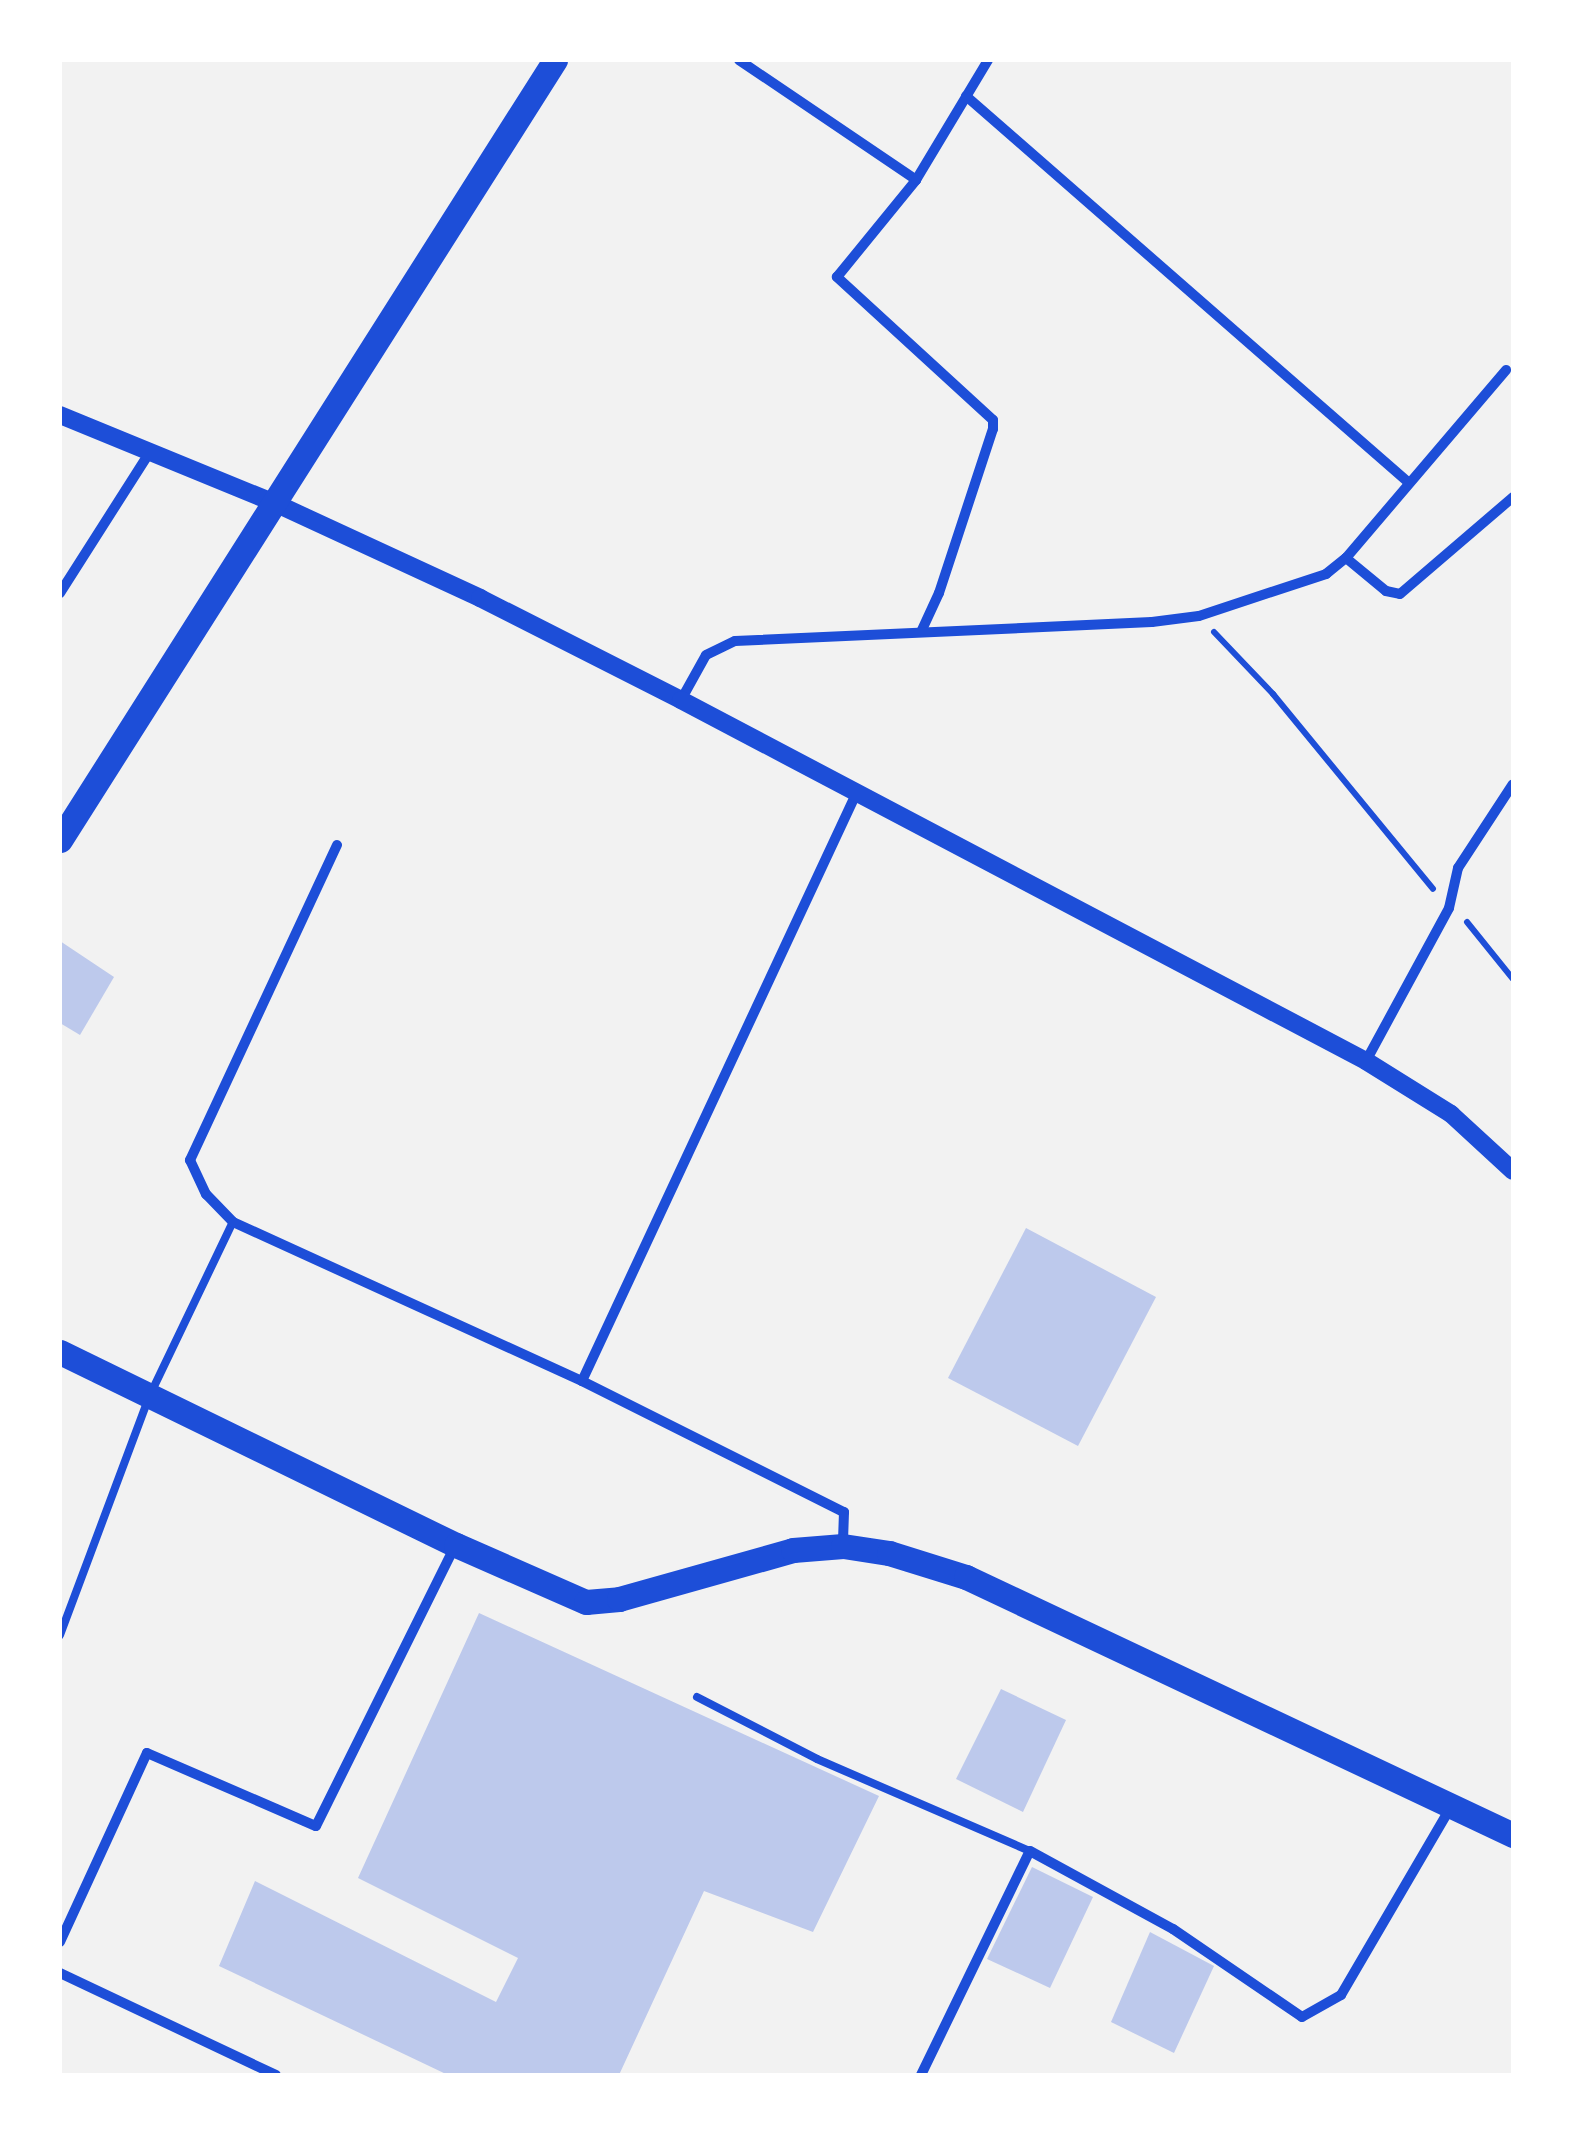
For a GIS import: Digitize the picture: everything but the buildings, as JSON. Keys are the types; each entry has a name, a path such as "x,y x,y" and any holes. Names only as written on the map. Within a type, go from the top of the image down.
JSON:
{"highway":[{"path":"60,840 277,504 555,60"},
{"path":"60,1352 456,1545 586,1602 619,1599 792,1550 843,1546 889,1553 966,1578 1513,1835"}],"street":[{"path":"739,60 916,180"},
{"path":"922,632 994,430 993,420 837,277 916,180 988,60"},
{"path":"966,96 1409,483"},
{"path":"681,700 706,655 735,642 1198,616 1326,574 1346,558 1506,370"},
{"path":"60,415 277,504 480,598 681,700 1366,1061 1451,1114 1513,1171"},
{"path":"60,593 151,450"},
{"path":"1346,558 1386,591 1400,594 1513,497"},
{"path":"1366,1061 1448,908 1458,868 1513,784"},
{"path":"582,1381 856,794"},
{"path":"337,846 190,1160 206,1194 233,1222 582,1381 844,1512 843,1546"},
{"path":"60,1942 147,1753 316,1826 456,1545"},
{"path":"921,2075 1030,1851 1173,1929 1302,2017 1341,1995 1451,1806"},
{"path":"60,1973 276,2075"}],"lane":[{"path":"60,1636 149,1397 233,1222"},
{"path":"698,1697 817,1759 958,1816 1030,1851"}],"path":[{"path":"1198,616 1274,694 1448,908 1474,928 1513,979"}]}
